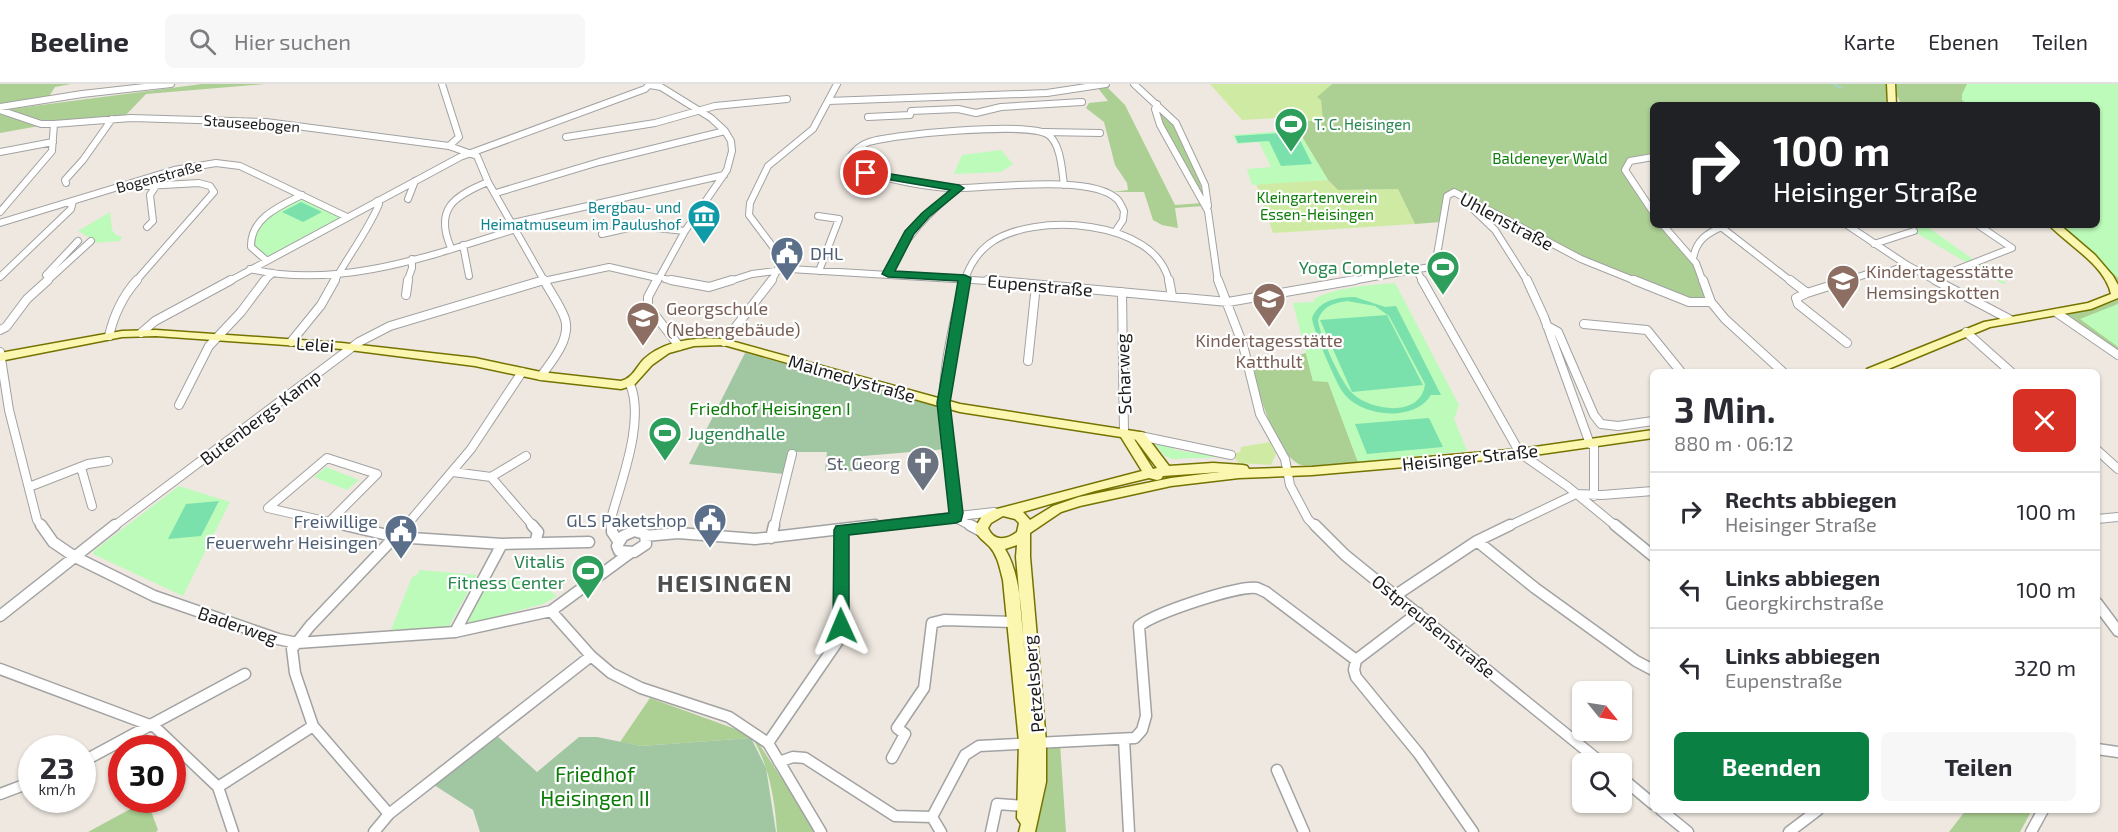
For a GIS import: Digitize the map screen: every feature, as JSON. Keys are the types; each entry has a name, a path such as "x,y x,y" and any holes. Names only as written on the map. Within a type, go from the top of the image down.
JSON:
{"main road":[{"path":"1891,84 1892,102"},
{"path":"1878,369 1966,332 2009,319 2057,313 2116,295 2117,288 2113,281 2057,228"},
{"name":"Lelei","path":"0,356 109,336 141,333 353,347 475,362 541,376 621,386 630,384"},
{"name":"Malmedystraße","path":"679,345 704,341 724,342 945,410 960,408 1124,433"},
{"path":"630,384 654,357 679,345"},
{"path":"1124,433 1140,436"},
{"name":"Scharweg","path":"1124,433 1160,478"},
{"name":"Heisinger Straße","path":"1008,511 1160,478 1312,471 1520,453 1650,434"},
{"name":"Scharweg","path":"1140,436 1160,478"},
{"name":"Heisinger Straße","path":"988,537 1011,543 1050,513 1068,505 1160,478"},
{"path":"988,537 985,519 994,513 1008,511 1022,517 1025,532"},
{"name":"Petzelsberg","path":"1025,532 1023,557 1032,742 1025,806 1026,832"},
{"name":"Petzelsberg","path":"988,537 1007,570 1012,622 1038,782 1026,832"}],"street":[{"path":"0,212 48,157 53,142 54,124 23,118 0,110 0,107 82,94 171,84"},
{"path":"442,84 459,137 449,146"},
{"path":"630,95 628,92 633,84"},
{"path":"630,95 638,84"},
{"path":"724,342 749,313 779,270 779,256 749,215 750,203 770,164 809,133 837,84"},
{"path":"828,101 1063,92 1106,84"},
{"name":"Ostpreußenstraße","path":"1134,84 1171,117 1180,130 1205,185 1217,278 1243,345 1260,414 1285,459 1286,471 1298,501 1314,526 1330,542 1590,753"},
{"path":"141,333 151,324 266,260 468,153 630,95 649,85 661,87 700,111 725,131 731,141 732,151 724,175 685,231 661,278 648,297 648,306 679,345"},
{"path":"976,115 977,96"},
{"path":"566,137 655,123 716,106 787,99"},
{"path":"868,117 910,115 911,111 958,109 976,115 1001,107 1082,102"},
{"path":"1157,104 1155,109 1158,119 1208,210"},
{"path":"1158,119 1171,117"},
{"name":"Stauseebogen","path":"54,124 149,118 266,122 449,146 468,153"},
{"path":"66,183 65,180 112,119"},
{"path":"496,194 607,159 725,131"},
{"path":"1100,133 969,131 900,138 866,144 855,149 850,155 850,164 866,173 959,188 1064,185 1097,188 1117,199 1124,212 1115,232"},
{"path":"1042,132 1052,140 1061,164 1064,185"},
{"path":"0,152 53,142"},
{"path":"468,153 477,156 488,182 565,319 566,329 557,352 541,376"},
{"path":"1650,158 1630,161 1625,170 1650,208"},
{"name":"Bogenstraße","path":"0,224 189,166 216,163 240,166 347,217"},
{"path":"250,269 273,273 337,273 367,270 463,245 514,226 724,175"},
{"path":"408,199 415,181"},
{"path":"451,248 444,229 446,210 462,194 488,182"},
{"path":"109,336 114,314 127,291 214,192 210,186 199,183 116,188"},
{"path":"147,227 153,221 150,195 156,186"},
{"path":"888,274 909,233 926,215 959,188"},
{"name":"Uhlenstraße","path":"1417,271 1430,267 1436,261 1448,194 1454,192 1581,259 1689,302 1711,302"},
{"path":"266,260 251,247 254,230 275,210 302,195"},
{"path":"1465,196 1473,208 1495,230 1529,283 1592,444 1594,496"},
{"path":"0,277 71,209 73,201"},
{"path":"291,342 316,313 337,273 379,208 377,201"},
{"path":"818,216 839,220 819,271"},
{"path":"956,518 945,410 965,278 968,267 977,253 989,242 1030,227 1061,224 1115,232 1147,247 1159,256 1171,274 1172,296"},
{"path":"602,234 637,226 685,231"},
{"path":"1666,228 1693,259 1711,302 1725,319 1780,369"},
{"path":"1693,259 1700,239 1720,228"},
{"path":"1726,228 1807,293"},
{"path":"1851,228 1907,265 2009,319"},
{"path":"1933,279 2012,248 1982,228"},
{"path":"1874,244 1914,231"},
{"path":"44,284 40,283 78,241"},
{"path":"0,330 6,327 27,299 91,241"},
{"path":"463,245 469,276"},
{"path":"406,295 405,286 413,264 412,260"},
{"path":"1847,343 1798,304 1796,297 1874,272 1880,275 1907,265"},
{"name":"Butenbergs Kamp","path":"0,616 368,337 390,326 543,280 609,267 661,278"},
{"name":"Eupenstraße","path":"661,278 710,286 779,270 819,271 965,278 1228,302"},
{"path":"1228,302 1417,271 1520,453 1576,494 1650,554"},
{"path":"179,405 207,349 241,312 259,285 273,273"},
{"path":"1028,361 1036,285"},
{"name":"Scharweg","path":"1122,292 1124,433"},
{"path":"2057,313 2118,355"},
{"path":"1584,324 1647,330 1679,369"},
{"path":"1547,326 1558,332 1594,415 1601,424 1634,425 1650,422"},
{"path":"1966,332 2008,369"},
{"name":"Baderweg","path":"0,356 9,410 28,487 41,528 53,542 75,557 154,596 278,639 297,643 291,655 313,726 327,745 389,814"},
{"path":"297,643 453,472 522,372"},
{"path":"630,384 634,389 634,425 612,515 614,524 612,532 619,546 630,553"},
{"path":"1140,436 1231,455"},
{"path":"2100,453 2118,470"},
{"path":"771,538 792,454"},
{"path":"453,472 491,477 526,456"},
{"path":"329,522 377,474 327,458 268,508 329,522 396,537 502,544 589,542"},
{"path":"28,487 79,468 108,461"},
{"path":"79,468 82,471 92,506"},
{"path":"491,477 538,532 535,543"},
{"path":"1396,595 1477,542 1576,494 1594,496 1650,491"},
{"path":"297,643 454,632 550,611 630,553 638,551 646,540 672,534 744,539 771,538 994,513"},
{"path":"2100,519 2118,517"},
{"path":"956,518 988,537"},
{"path":"614,524 621,531 640,532 646,540"},
{"path":"768,743 838,641 842,622 842,530"},
{"path":"607,569 628,533"},
{"path":"1477,542 1535,588 1636,661 1650,668"},
{"path":"454,632 502,544"},
{"path":"932,816 958,766 970,750 985,745 1135,738 1142,730 1146,720 1139,626 1145,620 1159,614 1244,589 1257,588 1266,592 1356,660"},
{"path":"2100,607 2118,630"},
{"path":"550,611 591,656 621,679 641,688 729,717 768,743 820,832"},
{"path":"1418,613 1356,660 1354,670 1356,677 1419,753 1473,832"},
{"path":"892,758 905,734 897,728 924,688 932,623 944,620 1012,622"},
{"path":"374,832 389,814 591,656"},
{"path":"0,669 152,725 218,787 233,832"},
{"path":"96,755 245,674"},
{"path":"218,787 313,726"},
{"path":"1124,739 1129,832"},
{"path":"2100,749 2118,752"},
{"path":"779,762 793,757 805,758 895,816 932,816"},
{"path":"1276,770 1304,832"},
{"path":"1632,786 1650,801"},
{"path":"0,794 18,787"},
{"path":"991,832 997,804 1025,806"},
{"path":"1665,813 1688,832"},
{"path":"1789,832 1814,813"},
{"path":"2031,832 2041,813"},
{"path":"932,816 941,832"}],"green space":[{"path":"0,84 71,84 55,87 48,98 0,107"},
{"path":"202,84 265,84 146,94 124,117 44,123 3,110"},
{"path":"1210,84 1332,84 1321,100 1324,121 1293,122 1290,117 1242,120"},
{"name":"Baldeneyer Wald","path":"1332,84 1887,84 1886,102 1650,102 1650,158 1629,161 1626,175 1650,211 1650,228 1663,228 1692,259 1709,301 1702,303 1582,259 1451,191 1441,222 1415,224 1398,189 1338,190 1328,180 1293,122 1323,120 1321,100 1317,97"},
{"path":"1893,84 2118,84 2118,293 2077,243 2094,228 2100,228 2100,102 1900,102"},
{"path":"1967,84 2118,84 2118,278 2062,228 2100,228 2100,102 1964,102 1962,94"},
{"path":"1106,86 1125,105 1175,205 1202,203 1204,206 1175,208 1178,228 1162,225 1153,220 1144,192 1112,192 1128,190 1127,183 1115,165 1104,122 1086,108 1089,103 1108,101 1098,88"},
{"path":"1157,109 1169,117 1180,135 1197,174 1207,208 1162,126"},
{"path":"0,111 39,126 0,133"},
{"path":"1298,130 1328,180 1252,185 1247,169 1271,167 1259,142 1237,144 1233,135"},
{"name":"T. C. Heisingen","path":"1296,132 1312,164 1281,166 1269,141 1238,143 1235,136"},
{"path":"1001,150 1013,164 1001,172 954,174 962,155"},
{"name":"Kleingartenverein Essen-Heisingen","path":"1328,180 1338,190 1398,189 1415,224 1273,233 1256,184"},
{"path":"302,195 347,217 266,260 253,247 253,234 275,210"},
{"path":"301,202 322,212 303,222 282,212"},
{"path":"110,212 112,230 117,236 122,236 120,241 93,243 94,240 78,231"},
{"path":"1908,228 1929,228 2006,283 2003,284"},
{"path":"1395,283 1459,405 1454,419 1467,451 1358,462 1328,382 1313,381 1293,303 1314,302 1314,299 1343,289"},
{"path":"2118,293 2118,354 2058,313"},
{"path":"1355,297 1385,307 1396,306 1441,395 1431,395 1423,404 1400,413 1373,411 1350,400 1334,377 1312,318 1324,303","holes":["1347,301 1375,306 1389,316 1425,384 1422,395 1405,407 1383,407 1361,400 1353,394 1337,370 1319,327 1320,315 1333,304"]},
{"path":"2118,304 2118,347 2080,319"},
{"path":"1387,315 1423,385 1352,392 1320,320"},
{"name":"Friedhof Heisingen I","path":"745,353 937,404 947,449 863,456 860,471 825,471 827,452 789,452 783,474 689,464"},
{"path":"1306,353 1313,381 1328,381 1358,462 1321,466 1301,465 1292,459 1276,436 1263,405 1252,366"},
{"path":"1429,418 1443,447 1367,454 1355,424"},
{"path":"1152,441 1166,443 1175,450 1222,457 1172,459 1165,456"},
{"path":"1270,442 1276,454 1271,465 1238,463 1233,454 1240,452 1241,447"},
{"path":"326,467 359,480 347,490 314,477"},
{"path":"179,486 230,502 183,596 93,554 95,550"},
{"path":"219,501 201,536 168,539 186,504"},
{"path":"420,570 477,575 449,626 391,630 412,577 416,576"},
{"path":"490,579 537,582 557,596 543,604 467,624"},
{"path":"650,698 741,731 751,738 641,746 620,742"},
{"name":"Friedhof Heisingen II","path":"495,734 537,772 579,737 597,737 641,746 751,738 766,768 776,832 480,832 473,810 434,785"},
{"path":"755,738 814,832 777,832 770,784 759,749 753,739"},
{"path":"1042,744 1060,744 1066,832 1035,832"},
{"path":"123,813 152,813 158,830 156,832 88,832"},
{"path":"1964,813 2030,813 2020,832 1949,832"}],"waterway":[{"path":"1834,84 1841,88"}],"place":[{"name":"T. C. Heisingen","path":"1291,153"},
{"name":"Bergbau- und Heimatmuseum im Paulushof","path":"704,245"},
{"name":"DHL","path":"787,282"},
{"name":"Yoga Complete","path":"1443,296"},
{"name":"Kindertagesstätte Hemsingskotten","path":"1843,310"},
{"name":"Kindertagesstätte Katthult","path":"1269,328"},
{"name":"Georgschule (Nebengebäude)","path":"643,347"},
{"name":"Jugendhalle","path":"665,462"},
{"name":"St. Georg","path":"923,492"},
{"name":"GLS Paketshop","path":"710,549"},
{"name":"Freiwillige Feuerwehr Heisingen","path":"401,560"},
{"name":"Vitalis Fitness Center","path":"588,600"}],"district":[{"name":"HEISINGEN","path":"725,582"}],"route":[{"path":"841,626 842,530 956,518 944,403 965,278 888,274 893,260 909,233 926,215 959,188 898,180 866,173"}]}
